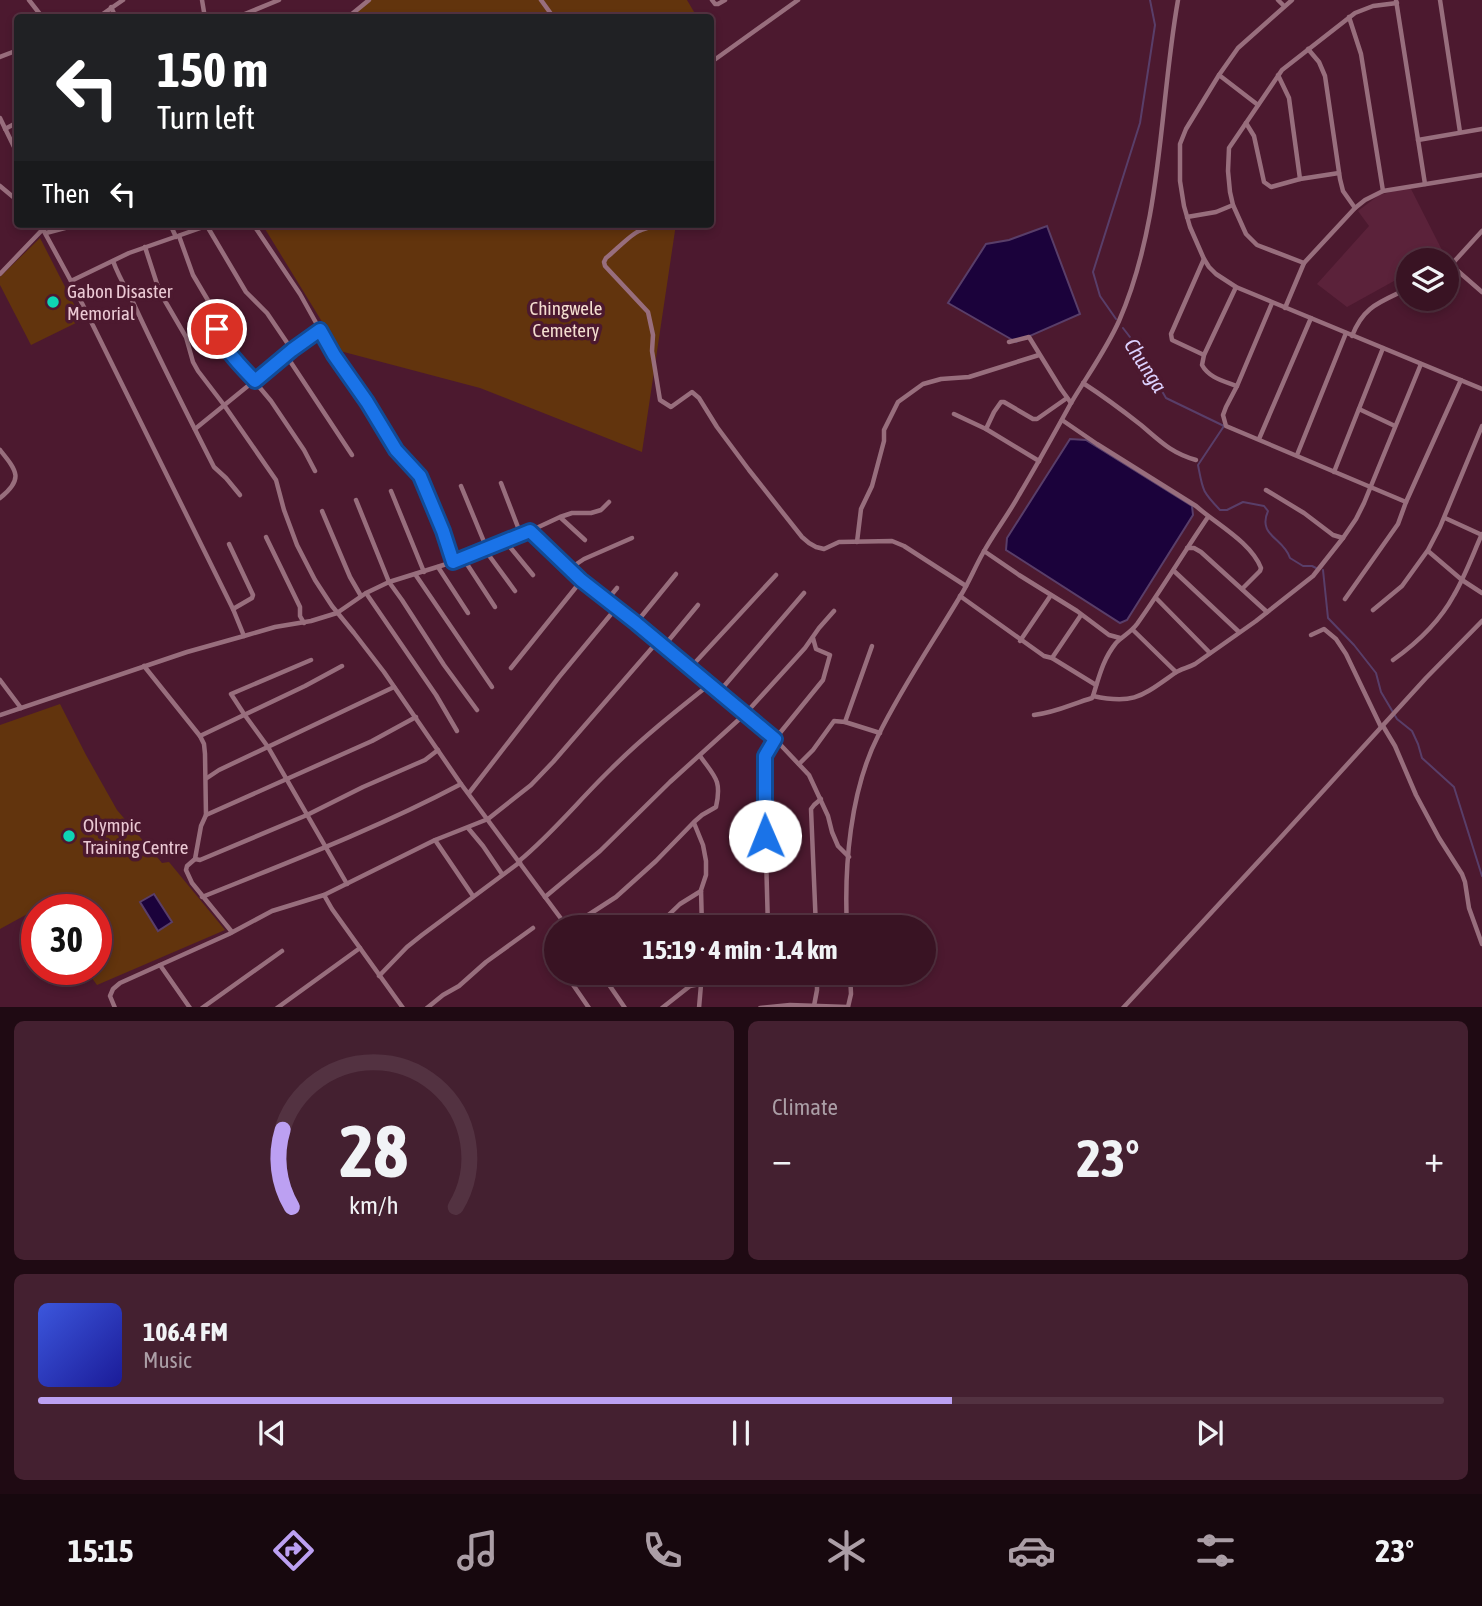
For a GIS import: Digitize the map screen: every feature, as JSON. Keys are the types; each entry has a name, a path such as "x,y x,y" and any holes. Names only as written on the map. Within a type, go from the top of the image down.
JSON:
{"street":[{"path":"29,0 40,14"},
{"path":"103,14 123,0"},
{"path":"245,14 279,0"},
{"path":"353,14 369,0"},
{"path":"712,0 718,4 726,0"},
{"path":"714,59 798,0"},
{"path":"847,915 847,868 858,797 867,761 910,678 1117,326 1142,253 1157,167 1178,0"},
{"path":"1278,0 1284,6"},
{"path":"1292,0 1238,48 1180,140 1180,181 1187,217 1204,259 1216,274 1236,287 1482,389"},
{"path":"1440,0 1460,132"},
{"path":"1304,263 1257,245 1246,234 1233,205 1228,148 1278,74 1360,10 1397,2 1424,184"},
{"path":"111,8 114,14"},
{"path":"1349,17 1361,54 1383,191"},
{"path":"1308,49 1319,62 1325,76 1343,191 1355,208"},
{"path":"1278,74 1289,98 1300,179"},
{"path":"1219,75 1258,105"},
{"path":"0,118 14,147"},
{"path":"1246,123 1256,143 1264,182 1273,188 1300,179 1339,173"},
{"path":"5,129 14,124"},
{"path":"1418,140 1482,129"},
{"path":"1285,308 1304,263 1355,208 1369,197 1383,191 1482,175"},
{"path":"0,186 14,198"},
{"path":"1187,217 1206,215 1233,205"},
{"path":"173,228 193,275 216,314 220,340 255,381 304,450 315,471"},
{"path":"71,281 145,247 201,228"},
{"path":"212,228 246,292 267,313 292,350"},
{"path":"256,228 300,294 334,355 396,450 420,476 453,562"},
{"path":"647,228 634,234 604,262 605,267 648,312 660,400 671,407 692,392 699,398 749,470 809,543 824,548 839,542 895,542 966,586"},
{"path":"0,274 43,229 244,636"},
{"path":"1459,255 1482,231"},
{"path":"145,247 157,284 186,337 198,372 276,480 296,545 331,606 416,716 461,784 568,928 616,897 694,822 716,807 719,793 717,779 700,756"},
{"path":"1204,259 1171,334 1172,340 1204,355"},
{"path":"113,261 118,276 214,467 240,495"},
{"path":"1459,274 1482,292"},
{"path":"1236,287 1204,355 1202,365 1212,376 1237,386"},
{"path":"1352,336 1361,316 1396,295"},
{"path":"1272,303 1223,415 1226,426 1406,502"},
{"path":"1259,439 1311,318"},
{"path":"195,429 320,330"},
{"path":"1297,455 1346,333"},
{"path":"1009,342 1029,337 1071,403"},
{"path":"1334,472 1383,348"},
{"path":"286,355 352,455"},
{"path":"856,542 862,509 872,486 884,440 884,430 898,402 923,384 941,379 969,377 1039,355"},
{"path":"1034,715 1069,707 1093,696 1114,700 1153,690 1176,672 1195,664 1313,576 1356,519 1421,364"},
{"path":"1345,599 1393,533 1461,380"},
{"path":"1083,383 1101,394 1159,442 1176,453 1196,460"},
{"path":"986,429 1001,402 1037,419 1067,398"},
{"path":"1359,409 1395,426"},
{"path":"954,414 986,429 1039,461"},
{"path":"1062,420 1196,506 1248,548 1260,564 1260,571 1242,589"},
{"path":"1373,610 1402,586 1428,550 1482,426"},
{"path":"0,450 10,462 15,477 15,484 0,498"},
{"path":"501,483 521,535"},
{"path":"461,486 486,549 515,591"},
{"path":"1266,490 1333,535 1343,538"},
{"path":"391,491 424,572"},
{"path":"356,500 389,582 477,710"},
{"path":"0,715 187,652 337,613 364,594 389,582 453,562 560,517 601,510 609,502"},
{"path":"322,511 350,577 436,695 457,730"},
{"path":"560,517 585,540"},
{"path":"1093,696 1104,662 1156,598 1208,517"},
{"path":"1393,660 1416,643 1446,608 1482,535 1444,517"},
{"path":"530,531 581,580 659,641 775,739 809,775 821,799 836,842 849,857"},
{"path":"266,537 300,607 300,616 304,623"},
{"path":"569,569 584,559 632,538"},
{"path":"505,541 533,575"},
{"path":"229,544 253,595 233,609"},
{"path":"1187,548 1201,552 1267,612"},
{"path":"1428,550 1462,580 1482,593"},
{"path":"984,551 1109,635 1121,639"},
{"path":"463,558 495,607"},
{"path":"438,567 468,613"},
{"path":"1174,571 1239,632"},
{"path":"415,574 492,687"},
{"path":"636,623 676,574"},
{"path":"690,668 775,575"},
{"path":"512,668 581,580"},
{"path":"607,600 617,588"},
{"path":"719,692 804,593"},
{"path":"1020,641 1051,595"},
{"path":"960,596 1020,641 1044,656 1052,657 1096,685"},
{"path":"1156,598 1210,653"},
{"path":"664,646 698,605"},
{"path":"469,793 617,607"},
{"path":"545,897 600,851 745,714 790,666 834,611"},
{"path":"1052,657 1081,615"},
{"path":"1123,1007 1426,678 1482,621"},
{"path":"1133,629 1176,672"},
{"path":"1311,635 1324,629 1336,639 1346,654 1382,727 1395,746 1416,795 1462,874 1469,908 1482,944"},
{"path":"768,915 765,753 823,680 830,655 816,649 813,637"},
{"path":"114,1007 110,996 115,986 272,911 324,895 435,839 488,819 531,785 659,641"},
{"path":"845,722 872,646"},
{"path":"311,660 231,694 268,747 347,884"},
{"path":"144,666 204,744 206,815 201,826 195,859 186,870 202,897 232,932"},
{"path":"200,736 342,666"},
{"path":"0,680 21,708"},
{"path":"379,976 412,943 519,862 645,736 710,684"},
{"path":"206,778 394,687"},
{"path":"206,815 372,741 416,716"},
{"path":"799,764 834,721 880,733"},
{"path":"195,859 200,860 307,815 425,760 438,750"},
{"path":"202,897 326,847 426,803 461,784"},
{"path":"815,915 811,809 821,799"},
{"path":"694,822 704,845 706,861 706,875 701,890 702,915"},
{"path":"468,828 502,874"},
{"path":"435,839 473,897"},
{"path":"669,915 701,890"},
{"path":"324,895 403,1007"},
{"path":"427,1007 459,986 486,962 533,928"},
{"path":"277,1007 360,948"},
{"path":"202,1007 282,951"},
{"path":"160,965 190,1007"},
{"path":"573,985 589,1007"},
{"path":"609,985 625,1007"},
{"path":"662,1007 692,985"},
{"path":"699,1007 700,985"},
{"path":"817,985 818,1007"},
{"path":"760,1007 848,1007 850,985"}],"shaded area":[{"path":"1410,187 1441,248 1396,248 1396,280 1347,307 1317,284 1369,226 1358,211 1379,195"},
{"path":"1047,226 1080,314 1016,342 948,303 986,244 1009,240"},
{"path":"1070,439 1086,440 1192,506 1193,515 1127,620 1120,623 1006,550 1007,538"},
{"path":"154,894 172,922 158,931 140,902"}],"green space":[{"path":"370,0 687,0 695,14 353,14"},
{"name":"Chingwele Cemetery","path":"264,228 675,228 642,452 480,388 340,351"},
{"path":"40,238 82,320 31,345 0,285 0,277"},
{"name":"Olympic Training Centre","path":"60,704 117,810 162,863 169,862 225,930 112,979 112,894 21,894 21,918 0,929 0,725"}],"waterway":[{"name":"Chunga","path":"1116,319 1100,296 1093,272 1140,123 1155,25 1150,0"},
{"name":"Chunga","path":"1123,328 1166,398 1224,426 1198,465 1202,486 1210,499 1220,510 1227,510 1243,502 1264,506 1268,511 1266,526 1290,558 1303,566 1316,568"},
{"name":"Chunga","path":"1323,570 1328,618 1376,673 1381,692 1397,719 1412,731 1422,758 1454,787 1482,876"}],"place":[{"name":"Gabon Disaster Memorial","path":"53,302"},
{"name":"Olympic Training Centre","path":"69,836"}],"route":[{"path":"217,329 220,340 255,381 320,330 396,450 420,476 453,562 530,531 581,580 775,739 765,753 765,836"}]}
